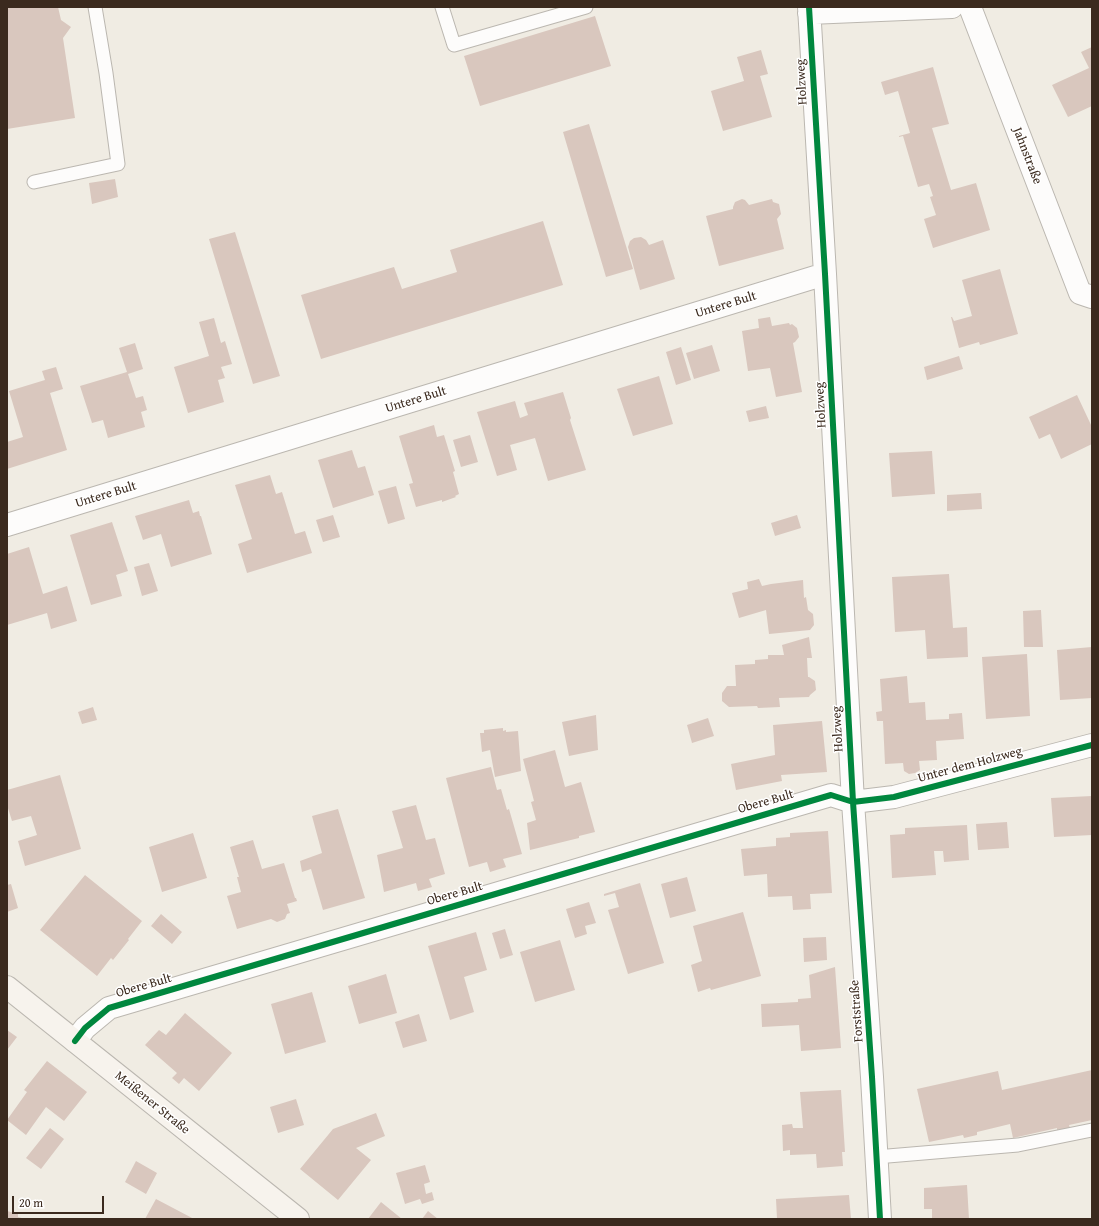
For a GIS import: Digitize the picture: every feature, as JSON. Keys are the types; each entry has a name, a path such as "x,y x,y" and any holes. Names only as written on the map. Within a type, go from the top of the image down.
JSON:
{"street":[{"path":"809,10 952,7"},
{"name":"Jahnstraße","path":"970,7 1080,293 1092,297"},
{"name":"Holzweg","path":"809,10 825,274 853,802"},
{"name":"Untere Bult","path":"7,525 825,274"},
{"name":"Unter dem Holzweg","path":"853,802 894,797 1092,745"},
{"name":"Obere Bult","path":"75,1041 85,1028 109,1008 831,795 853,802"},
{"name":"Forststraße","path":"853,802 872,1076 880,1219"},
{"name":"Meißener Straße","path":"7,987 298,1219"}],"lane":[{"path":"34,182 118,164 106,73 95,7"},
{"path":"442,7 454,45 586,7"},
{"path":"876,1157 1018,1145 1092,1130"}],"building":[{"path":"7,7 58,7 61,20 71,27 63,38 75,118 7,129"},
{"path":"595,16 611,66 480,106 464,56"},
{"path":"1092,47 1092,106 1068,117 1052,85 1089,68 1081,52"},
{"path":"761,50 768,74 760,76 772,117 723,131 711,91 744,81 737,57"},
{"path":"933,67 949,124 932,128 951,190 976,183 990,230 933,248 924,219 936,215 930,197 933,196 929,184 918,187 903,136 899,137 910,133 898,91 885,95 881,82"},
{"path":"589,124 633,269 606,277 563,132"},
{"path":"115,179 118,197 92,204 89,183"},
{"path":"742,199 749,205 772,199 773,202 779,204 781,214 777,219 784,249 719,266 706,216 733,209 735,202"},
{"path":"543,221 563,285 321,359 301,295 394,267 402,289 457,272 450,250"},
{"path":"235,232 280,376 253,384 209,239"},
{"path":"641,237 646,240 649,245 663,240 675,279 640,290 628,247 630,241 634,238"},
{"path":"1000,269 1018,334 980,345 979,342 959,348 951,317 954,321 972,316 962,280"},
{"path":"770,317 772,326 789,323 797,328 799,337 793,343 802,392 776,397 770,368 748,371 742,331 759,328 758,319"},
{"path":"214,318 221,343 225,341 232,364 221,367 225,378 218,380 224,402 188,413 174,367 209,356 199,322"},
{"path":"135,343 143,369 128,374 136,398 143,396 147,410 141,412 145,427 108,438 103,420 92,423 80,386 127,372 119,348"},
{"path":"712,345 720,371 694,379 686,353"},
{"path":"681,347 691,380 676,385 666,352"},
{"path":"959,356 963,369 927,380 924,367"},
{"path":"56,367 63,389 50,393 67,450 7,469 7,442 23,437 9,391 45,380 42,371"},
{"path":"659,376 673,424 633,436 617,389"},
{"path":"563,392 571,418 570,420 586,470 548,481 535,438 510,445 517,470 497,476 477,412 515,401 520,418 528,415 524,403"},
{"path":"1077,395 1092,427 1092,444 1061,459 1050,434 1039,439 1029,417"},
{"path":"766,406 769,418 749,422 746,411"},
{"path":"434,425 437,437 444,435 455,471 453,472 459,494 455,496 456,497 442,502 442,500 416,507 409,484 413,483 399,436"},
{"path":"470,435 478,462 461,467 453,440"},
{"path":"352,450 358,468 365,466 374,495 333,508 318,460"},
{"path":"932,451 935,494 892,497 889,453"},
{"path":"270,475 276,494 282,492 295,534 305,531 312,553 247,573 238,544 252,539 235,485"},
{"path":"396,486 405,519 388,524 378,491"},
{"path":"981,493 982,509 947,511 947,495"},
{"path":"189,500 193,513 199,511 212,554 171,567 161,534 143,540 135,516"},
{"path":"333,515 340,537 323,542 316,520"},
{"path":"797,515 801,528 775,536 771,523"},
{"path":"112,522 128,571 116,575 122,596 91,605 70,535"},
{"path":"29,547 43,594 67,586 77,621 51,629 47,613 7,625 7,554"},
{"path":"149,563 158,591 142,596 134,567"},
{"path":"949,574 953,628 967,627 968,657 927,659 925,630 895,632 892,577"},
{"path":"759,579 762,586 803,580 804,598 806,597 808,610 813,614 814,625 810,630 769,634 766,610 739,618 732,593 748,589 747,582"},
{"path":"1041,610 1043,647 1024,647 1023,611"},
{"path":"809,637 812,658 807,658 808,677 815,681 816,690 809,697 779,698 780,707 729,707 722,701 722,693 727,686 736,686 735,665 755,664 755,660 768,659 768,655 784,655 782,645"},
{"path":"1092,647 1092,698 1060,700 1057,650"},
{"path":"1027,654 1030,716 986,719 982,657"},
{"path":"907,676 909,703 925,702 926,720 949,719 949,714 962,713 964,739 936,741 937,760 919,761 920,770 909,774 904,771 903,763 885,764 883,721 877,721 876,712 882,711 880,679"},
{"path":"93,707 97,720 82,724 78,712"},
{"path":"596,715 598,750 569,756 562,722"},
{"path":"708,718 714,736 692,743 687,725"},
{"path":"822,721 827,772 781,775 782,781 736,790 731,764 775,755 773,725"},
{"path":"503,728 503,731 506,730 506,732 518,731 521,771 495,777 490,750 482,752 480,733 484,733 484,730"},
{"path":"555,750 565,787 581,782 595,832 579,836 579,838 530,850 527,823 536,820 531,802 534,801 523,759"},
{"path":"491,767 497,790 501,789 507,810 509,809 522,854 503,859 506,867 490,872 487,862 469,867 446,778"},
{"path":"60,775 81,849 25,866 18,841 37,835 31,816 12,821 7,805 7,790"},
{"path":"1092,796 1092,835 1054,837 1051,798"},
{"path":"416,805 426,840 435,838 445,874 429,879 432,887 418,891 416,883 384,892 377,855 403,848 392,811"},
{"path":"338,809 365,898 323,910 311,869 302,872 300,861 322,853 312,816"},
{"path":"1007,822 1009,848 978,850 976,824"},
{"path":"967,825 969,860 944,862 943,851 934,851 936,875 892,878 890,835 905,834 905,828"},
{"path":"828,831 832,893 810,894 811,909 793,910 792,896 768,897 767,874 744,876 741,849 776,846 776,838 790,837 790,833"},
{"path":"193,833 207,878 162,892 149,847"},
{"path":"253,840 262,869 284,863 297,901 287,904 290,913 287,914 285,919 277,922 271,919 237,929 227,896 241,892 237,877 239,877 230,847"},
{"path":"85,875 142,921 113,960 111,958 97,976 40,930"},
{"path":"687,877 696,911 670,918 661,884"},
{"path":"640,883 664,963 628,974 608,910 619,907 615,893 604,896 604,894"},
{"path":"11,884 18,908 7,912 7,885"},
{"path":"589,902 596,923 585,926 587,934 575,938 566,909"},
{"path":"743,912 761,976 711,990 710,988 698,992 691,965 702,961 693,926"},
{"path":"161,914 182,932 172,944 151,926"},
{"path":"505,929 513,955 500,959 492,933"},
{"path":"476,932 487,970 464,977 474,1012 450,1020 428,946"},
{"path":"826,937 827,960 804,962 803,938"},
{"path":"560,940 575,990 535,1002 520,952"},
{"path":"835,967 841,1048 801,1051 799,1025 762,1027 761,1004 798,1002 798,999 811,998 809,975"},
{"path":"386,974 397,1013 359,1024 348,986"},
{"path":"312,992 326,1042 285,1054 271,1004"},
{"path":"185,1013 232,1053 199,1091 184,1078 179,1084 172,1078 177,1073 145,1045 159,1030 166,1035"},
{"path":"419,1014 427,1041 403,1048 395,1022"},
{"path":"7,1030 17,1037 7,1050"},
{"path":"47,1061 87,1092 64,1121 46,1107 26,1135 7,1120 27,1092 24,1090"},
{"path":"1092,1070 1092,1120 1069,1125 1070,1128 1057,1130 1057,1128 1013,1138 1010,1124 977,1132 977,1135 964,1138 963,1135 929,1142 917,1089 998,1071 1002,1090"},
{"path":"841,1090 845,1152 842,1152 843,1166 817,1168 816,1154 790,1155 790,1150 783,1151 782,1125 792,1124 793,1128 803,1128 800,1092"},
{"path":"296,1099 304,1125 278,1133 270,1107"},
{"path":"376,1113 385,1136 356,1148 371,1160 338,1200 300,1169 333,1129"},
{"path":"50,1128 64,1139 41,1169 26,1158"},
{"path":"136,1161 157,1173 146,1194 125,1182"},
{"path":"425,1165 430,1182 424,1184 426,1194 432,1192 434,1200 422,1204 420,1199 405,1204 396,1173"},
{"path":"967,1185 969,1219 932,1219 932,1209 924,1209 924,1188"},
{"path":"849,1195 851,1219 777,1219 776,1199"},
{"path":"156,1199 194,1219 145,1219"},
{"path":"381,1202 402,1219 368,1219"},
{"path":"7,1211 18,1214 18,1217 25,1219 7,1219"},
{"path":"428,1211 438,1219 422,1219"}],"cycle path":[{"path":"809,7 825,274 853,802 880,1219"},
{"path":"75,1041 85,1028 109,1008 831,795 853,802 894,797 1092,745"}]}
